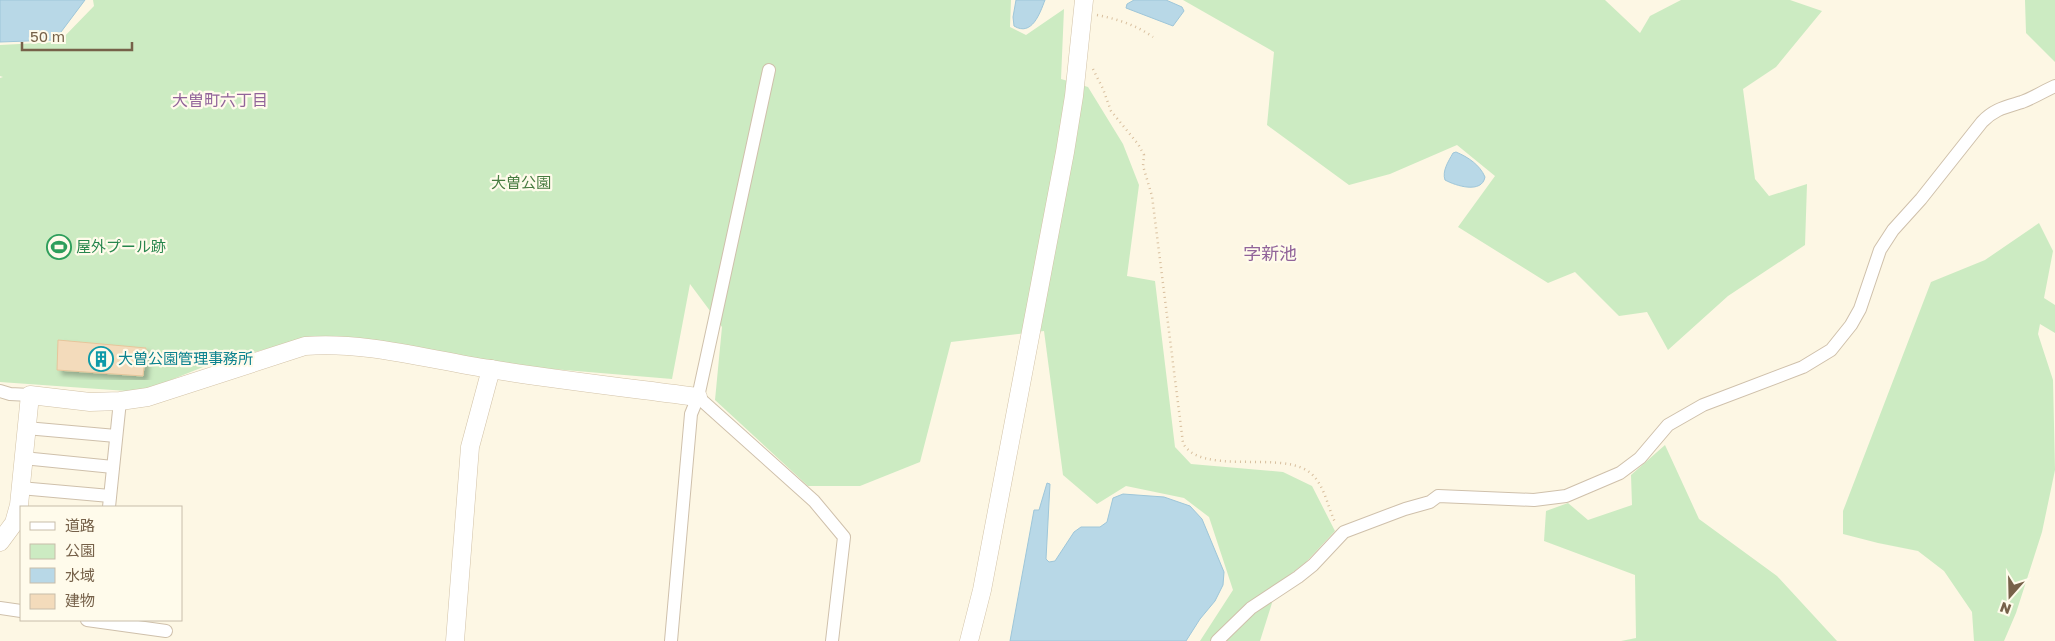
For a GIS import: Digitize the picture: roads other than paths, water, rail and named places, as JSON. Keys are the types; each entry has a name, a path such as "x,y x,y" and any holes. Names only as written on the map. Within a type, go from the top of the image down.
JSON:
{"street":[{"path":"969,641 982,590 1065,152 1074,96 1084,0"},
{"path":"671,641 691,414 698,397 769,70"},
{"path":"1217,641 1251,608 1313,565 1344,532 1430,502 1438,496 1534,500 1566,496 1620,473 1640,458 1668,425 1703,405 1803,367 1818,359 1831,350 1851,325 1860,309 1880,250 1893,230 1921,199 1982,122 2003,106 2022,102 2055,86"},
{"path":"0,391 10,394 90,402 120,401 148,397 305,346 326,344 393,352 491,369 698,397 814,501 844,537 832,641"},
{"path":"455,641 470,447 491,369"},
{"path":"0,542 18,519 30,395"},
{"path":"20,488 110,502 120,401"},
{"path":"26,428 116,436"},
{"path":"23,458 113,467"},
{"path":"0,608 20,611"},
{"path":"98,621 166,631"}],"water":[{"path":"0,0 85,0 55,40 0,42"},
{"path":"1016,0 1045,0 1034,22 1026,28 1020,29 1014,26 1013,17"},
{"path":"1134,0 1166,0 1182,7 1184,11 1173,26 1126,8 1127,4"},
{"path":"1456,152 1465,156 1480,169 1485,177 1483,182 1474,187 1468,187 1445,180 1444,173 1446,167 1453,153"},
{"path":"1047,483 1050,484 1046,559 1049,562 1055,561 1074,532 1081,527 1100,527 1107,522 1113,498 1123,494 1164,497 1190,506 1202,519 1224,572 1223,585 1215,601 1200,619 1186,641 1010,641 1034,510 1039,510"}],"place":[{"name":"屋外プール跡","path":"59,247"},
{"name":"大曽公園管理事務所","path":"101,359"}],"district":[{"name":"大曽町六丁目","path":"220,100"},
{"name":"字新池","path":"1270,254"}],"park label":[{"name":"大曽公園","path":"521,183"}]}
